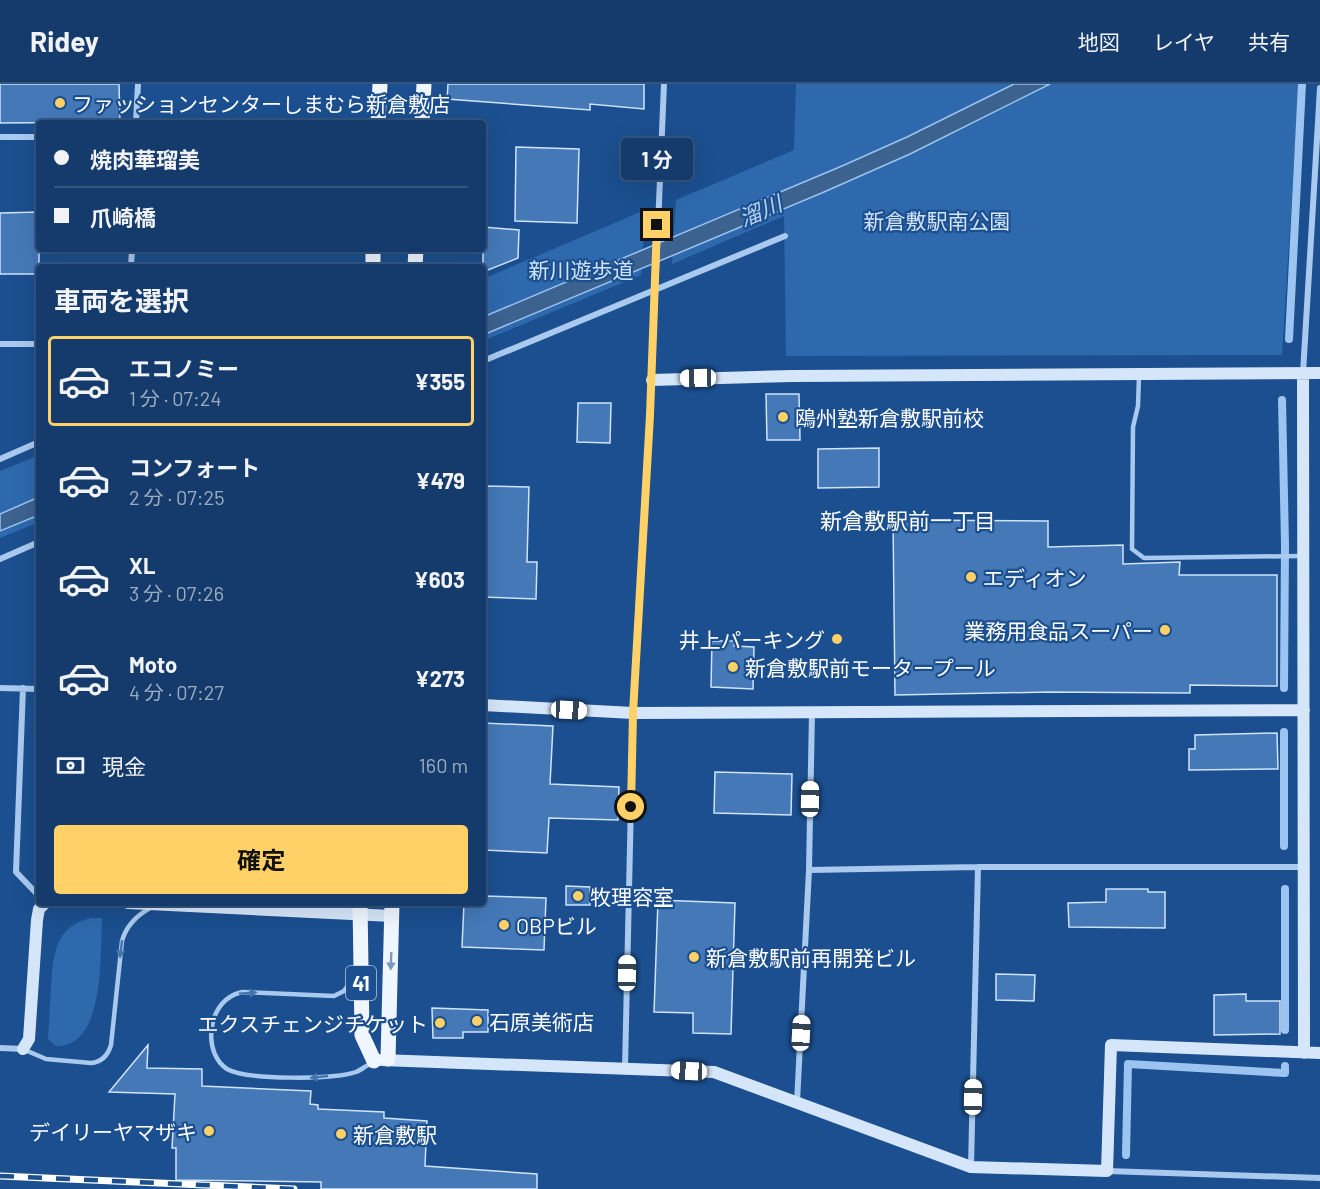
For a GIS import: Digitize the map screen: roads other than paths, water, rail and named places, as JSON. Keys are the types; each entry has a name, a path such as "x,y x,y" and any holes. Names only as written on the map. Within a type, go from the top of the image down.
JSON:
{"main road":[{"path":"378,120 380,84"},
{"path":"422,120 424,84"},
{"name":"41","path":"360,909 362,1035 381,1060"},
{"name":"41","path":"381,1060 392,910"}],"street":[{"path":"136,120 138,84"},
{"path":"625,1068 633,713 652,380 664,84"},
{"path":"1304,1053 1304,373 1320,88"},
{"path":"0,137 36,137"},
{"path":"486,360 784,236"},
{"path":"0,344 36,344"},
{"path":"652,380 792,376 1320,373"},
{"path":"0,459 36,443"},
{"path":"0,559 36,543"},
{"path":"0,688 36,689"},
{"path":"23,688 16,872 36,893"},
{"path":"486,705 633,713 1304,710"},
{"path":"797,1103 809,870 812,712"},
{"path":"809,870 978,867 1304,867"},
{"path":"971,1167 978,867"},
{"path":"0,1048 23,1049 29,1039 37,920 39,909 42,906"},
{"path":"174,906 249,910 392,910"},
{"path":"249,910 266,906"},
{"path":"1107,1171 1111,1045 1320,1053"},
{"path":"381,1060 714,1072 971,1167 1320,1178"}],"lane":[{"path":"1139,374 1138,406 1133,427 1132,549 1144,558 1304,556"},
{"path":"23,1049 46,1059 91,1063 98,1062 104,1057 111,1045 122,941 125,932 139,914 153,906"},
{"path":"361,964 344,991 334,996 243,992 230,997 222,1005 211,1028 212,1048 219,1062 229,1070 244,1074 314,1078 355,1072 381,1060"}],"water":[{"name":"溜川","path":"1014,84 1050,84 910,154 486,334 486,316 907,137"},
{"path":"36,498 36,516 0,531 0,514"}],"waterway":[{"path":"1289,339 1302,84"},
{"path":"1282,400 1285,544 1284,688"},
{"path":"1284,732 1284,846"},
{"path":"1285,889 1285,1030"},
{"path":"1126,1155 1128,1064 1285,1073 1285,1066"}],"railway":[{"path":"0,1176 294,1189"}],"place":[{"name":"ファッションセンターしまむら新倉敷店","path":"60,103"},
{"name":"鴎州塾新倉敷駅前校","path":"783,417"},
{"name":"エディオン","path":"971,577"},
{"name":"業務用食品スーパー","path":"1165,630"},
{"name":"井上パーキング","path":"837,639"},
{"name":"新倉敷駅前モータープール","path":"733,667"},
{"name":"牧理容室","path":"578,896"},
{"name":"OBPビル","path":"504,925"},
{"name":"新倉敷駅前再開発ビル","path":"694,957"},
{"name":"石原美術店","path":"477,1021"},
{"name":"エクスチェンジチケット","path":"440,1023"},
{"name":"デイリーヤマザキ","path":"209,1131"},
{"name":"新倉敷駅","path":"341,1134"}],"district":[{"name":"新倉敷駅前一丁目","path":"908,520"}],"park label":[{"name":"新倉敷駅南公園","path":"937,220"},
{"name":"新川遊歩道","path":"581,269"}]}
